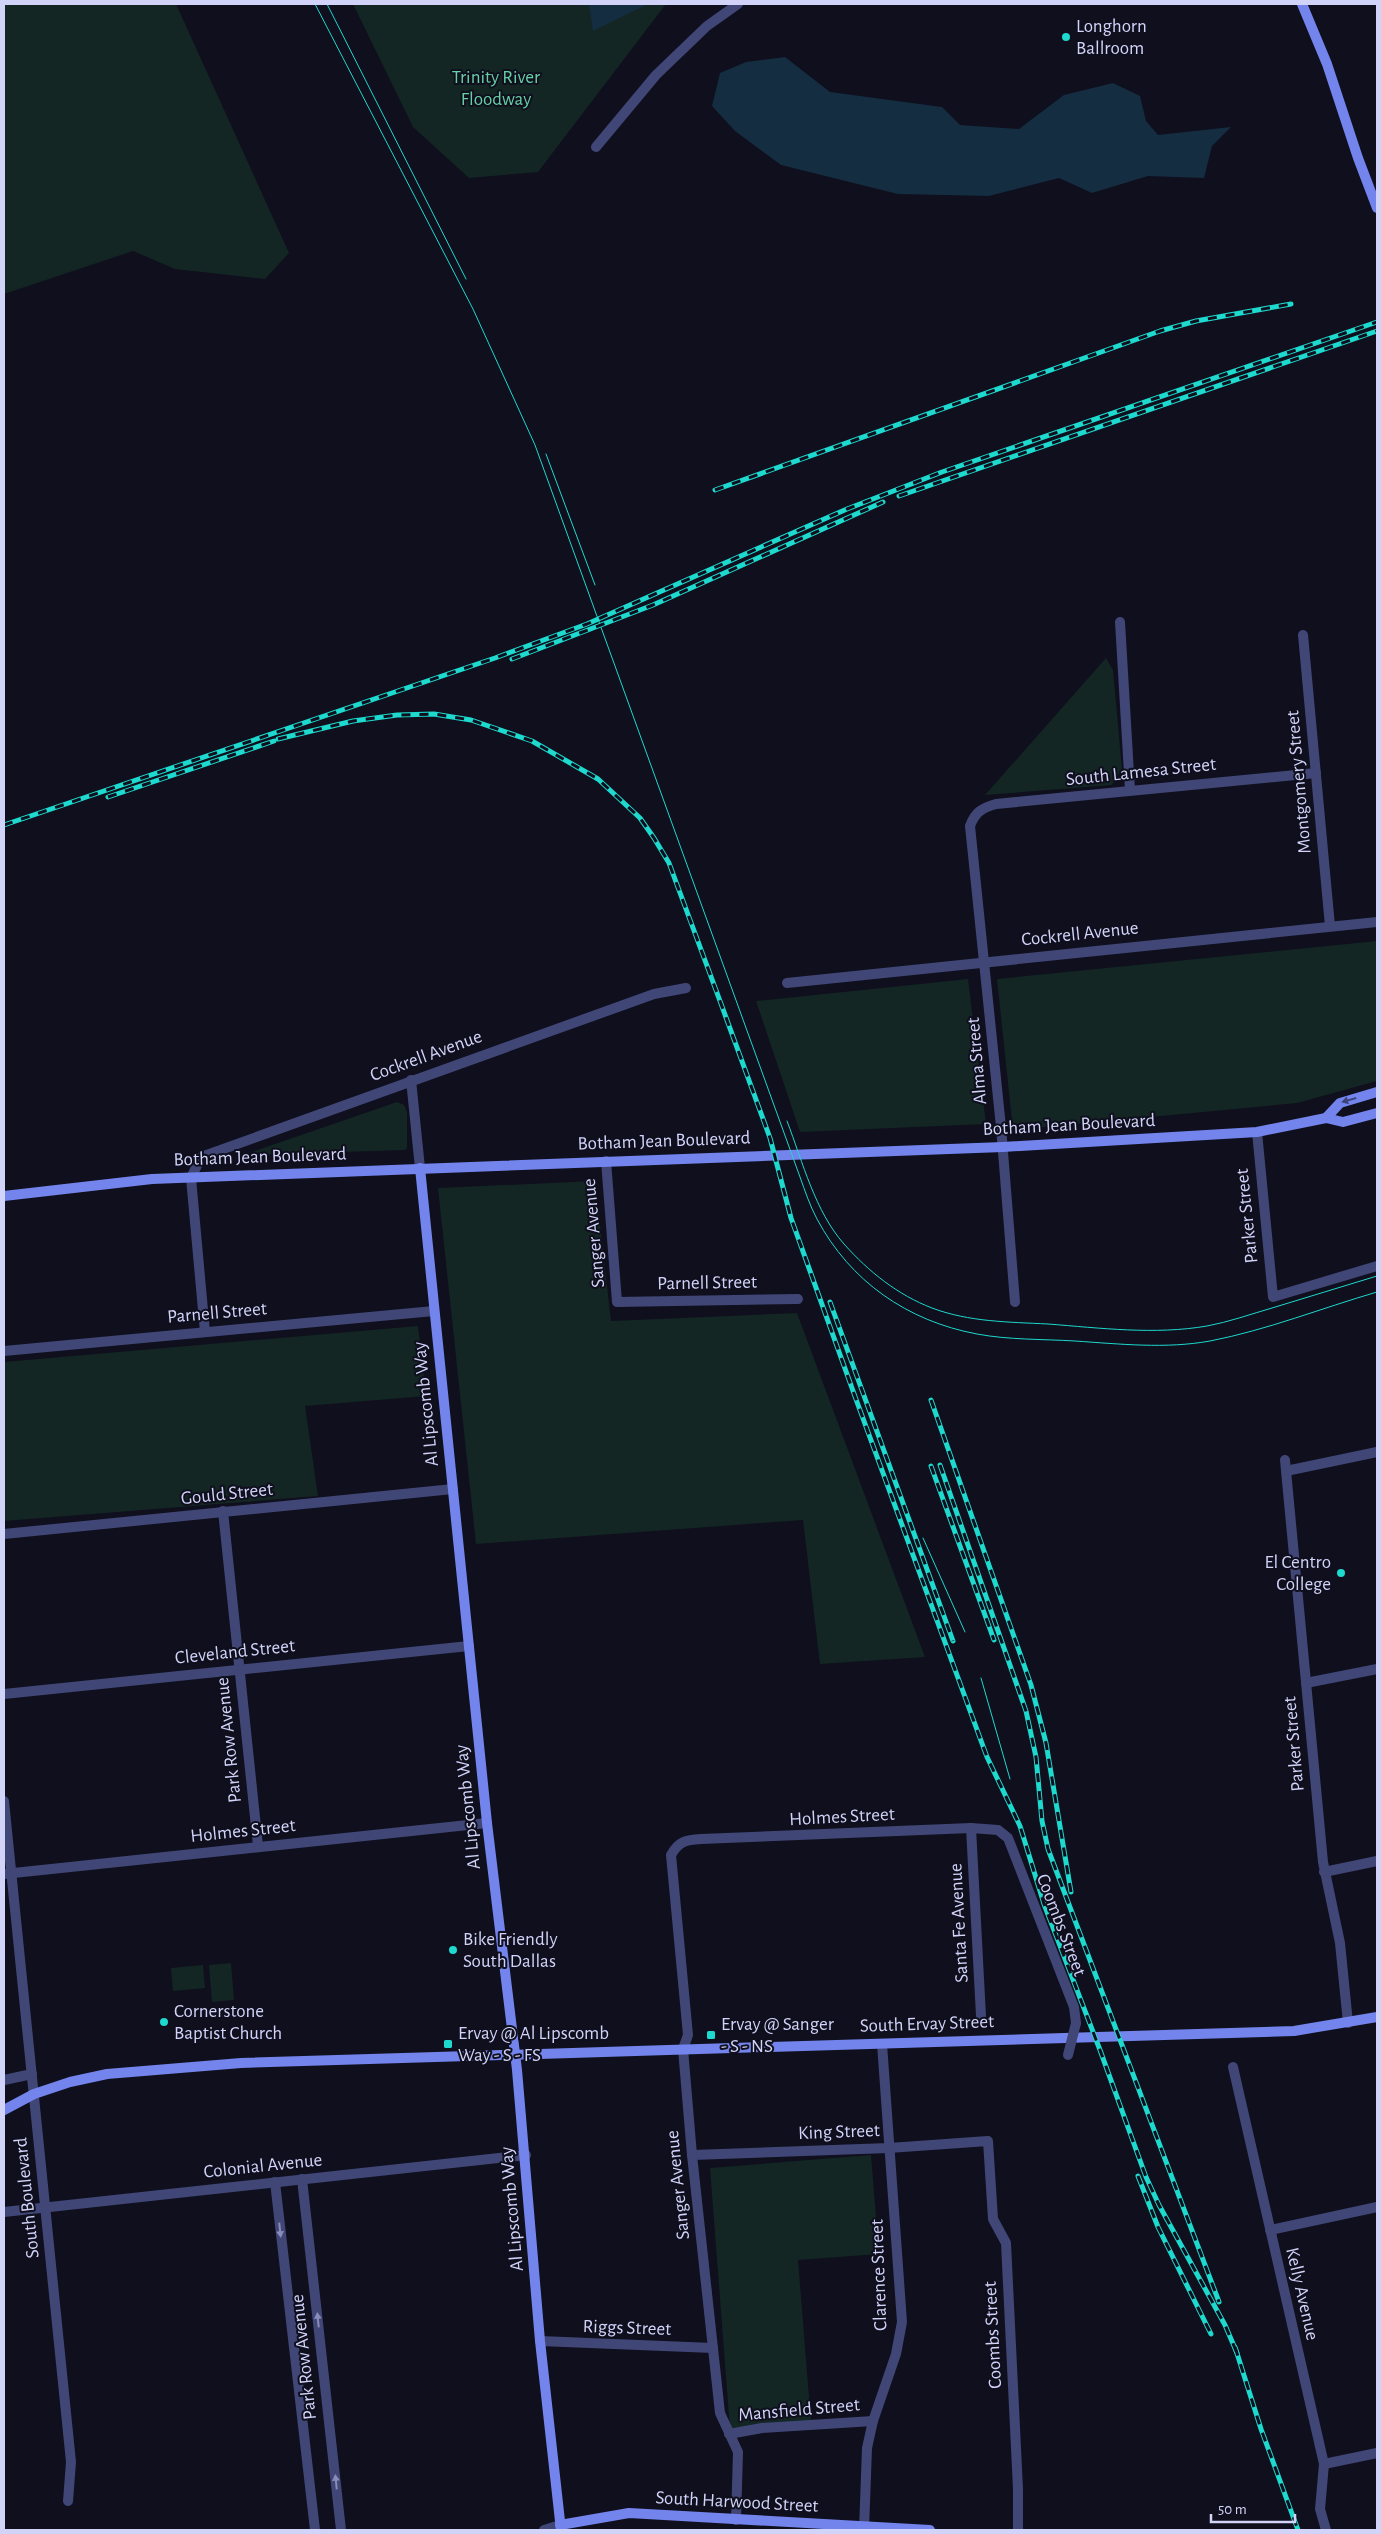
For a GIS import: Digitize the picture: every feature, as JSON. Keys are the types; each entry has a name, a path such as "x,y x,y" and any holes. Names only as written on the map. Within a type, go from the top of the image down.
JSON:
{"main road":[{"path":"1302,4 1328,64 1358,158 1377,208"},
{"path":"1326,1118 1340,1103 1377,1092"},
{"name":"Botham Jean Boulevard","path":"4,1196 152,1179 1003,1147 1257,1132 1326,1118 1343,1122 1377,1113"},
{"name":"Al Lipscomb Way","path":"420,1168 487,1823 526,2156 540,2341 561,2528"},
{"name":"South Ervay Street","path":"4,2110 34,2094 70,2082 107,2074 200,2065 1294,2031 1377,2017"},
{"name":"South Harwood Street","path":"561,2528 629,2514 864,2528 930,2530"}],"street":[{"path":"596,147 656,75 707,26 738,4"},
{"path":"1120,622 1130,790"},
{"name":"Montgomery Street","path":"1303,635 1330,926"},
{"name":"South Lamesa Street","path":"973,817 981,809 996,804 1316,772"},
{"name":"Alma Street","path":"973,817 970,826 1003,1147 1015,1302"},
{"name":"Cockrell Avenue","path":"787,983 984,961 1377,922"},
{"name":"Cockrell Avenue","path":"191,1178 201,1157 210,1152 654,994 686,988"},
{"name":"Al Lipscomb Way","path":"412,1080 420,1168"},
{"name":"Parker Street","path":"1257,1132 1273,1297 1377,1266"},
{"name":"Sanger Avenue","path":"606,1161 617,1302"},
{"path":"191,1178 205,1332"},
{"name":"Parnell Street","path":"617,1302 798,1299"},
{"name":"Parnell Street","path":"4,1351 434,1312"},
{"path":"1286,1471 1377,1452"},
{"name":"Parker Street","path":"1285,1460 1324,1872 1340,1943 1348,2023"},
{"name":"Gould Street","path":"4,1534 453,1489"},
{"name":"Park Row Avenue","path":"224,1511 258,1846"},
{"name":"Cleveland Street","path":"4,1694 469,1646"},
{"path":"1306,1683 1377,1669"},
{"name":"South Boulevard","path":"4,1801 7,1873 32,2074 71,2462 68,2501"},
{"name":"Holmes Street","path":"7,1873 487,1823"},
{"name":"Holmes Street","path":"677,1845 686,1840 971,1828 998,1830 1008,1838"},
{"name":"Santa Fe Avenue","path":"971,1828 981,2016"},
{"name":"Coombs Street","path":"1008,1838 1074,2007 1076,2023 1068,2055"},
{"name":"Sanger Avenue","path":"677,1845 672,1855 688,2035 683,2049 692,2154 720,2413 738,2452 736,2520"},
{"path":"1324,1872 1377,1861"},
{"name":"Clarence Street","path":"864,2528 867,2448 873,2421 896,2354 902,2322 882,2044"},
{"name":"Kelly Avenue","path":"1233,2067 1324,2464 1320,2509 1326,2530"},
{"path":"4,2080 32,2074"},
{"name":"Coombs Street","path":"988,2141 994,2219 1006,2244 1018,2480 1018,2530"},
{"name":"King Street","path":"692,2154 888,2148 988,2141"},
{"name":"Colonial Avenue","path":"4,2212 526,2156"},
{"name":"Park Row Avenue","path":"302,2179 341,2530"},
{"name":"Park Row Avenue","path":"275,2182 314,2530"},
{"path":"1270,2230 1377,2207"},
{"name":"Riggs Street","path":"540,2341 713,2348"},
{"name":"Mansfield Street","path":"729,2434 762,2428 873,2421"},
{"path":"1324,2464 1377,2452"},
{"name":"South Harwood Street","path":"544,2530 561,2528"}],"green space":[{"path":"4,4 176,4 289,253 265,279 175,269 133,251 4,294"},
{"name":"Trinity River Floodway","path":"353,4 666,4 538,172 469,178 413,127"},
{"path":"1106,658 1113,670 1122,769 1112,785 985,795"},
{"path":"1377,941 1377,1081 1297,1103 1013,1130 997,979"},
{"path":"968,979 986,1124 800,1132 756,1001"},
{"path":"397,1102 404,1105 407,1112 407,1148 405,1150 249,1155 252,1152"},
{"path":"595,1181 611,1321 797,1313 925,1657 820,1664 803,1520 476,1544 438,1188"},
{"path":"418,1326 426,1396 305,1406 318,1496 4,1521 4,1362"},
{"path":"231,1963 234,2000 212,2002 209,1965"},
{"path":"203,1965 205,1988 173,1991 171,1968"},
{"path":"871,2155 879,2254 798,2260 811,2422 730,2429 710,2168"}],"water":[{"path":"589,4 648,4 593,31"},
{"path":"785,57 830,92 942,107 960,125 1019,129 1064,95 1113,83 1140,96 1146,121 1158,135 1231,127 1212,146 1204,178 1148,176 1092,193 1059,178 989,196 898,194 781,165 735,131 712,106 720,73 746,62"}],"tram line":[{"path":"315,4 473,309 535,445 808,1198 817,1219 830,1241 846,1261 883,1295 927,1319 951,1328 977,1334 1013,1338 1143,1345 1177,1345 1210,1341 1252,1331 1377,1292"},
{"path":"327,4 466,279"},
{"path":"546,454 595,585"},
{"path":"787,1121 817,1202 844,1244 885,1282 919,1303 946,1313 1004,1322 1107,1329 1187,1329 1232,1320 1377,1276"},
{"path":"923,1538 965,1632"},
{"path":"981,1678 1010,1779"}],"railway":[{"path":"715,490 1160,331 1196,321 1291,304"},
{"path":"4,825 495,658 587,624 847,509 942,472 1377,322"},
{"path":"899,496 1377,331"},
{"path":"512,659 653,605 883,502"},
{"path":"278,739 353,721 397,715 434,714 471,720 532,741 598,779 640,818 669,863 770,1138 791,1218 857,1402 987,1757 1020,1826 1044,1904 1146,2177 1159,2205 1225,2325 1237,2353"},
{"path":"108,797 274,741"},
{"path":"830,1302 953,1641"},
{"path":"931,1400 1031,1685 1046,1743 1071,1892"},
{"path":"940,1465 1026,1711 1036,1757 1042,1821 1048,1849 1219,2302"},
{"path":"931,1466 994,1640"},
{"path":"1138,2176 1158,2227 1211,2334"},
{"path":"1235,2347 1261,2429 1298,2530"}],"place":[{"name":"Longhorn Ballroom","path":"1066,37"},
{"name":"El Centro College","path":"1341,1573"},
{"name":"Bike Friendly South Dallas","path":"453,1950"},
{"name":"Cornerstone Baptist Church","path":"164,2022"},
{"name":"Ervay @ Sanger - S - NS","path":"711,2035"},
{"name":"Ervay @ Al Lipscomb Way - S - FS","path":"448,2044"}]}
